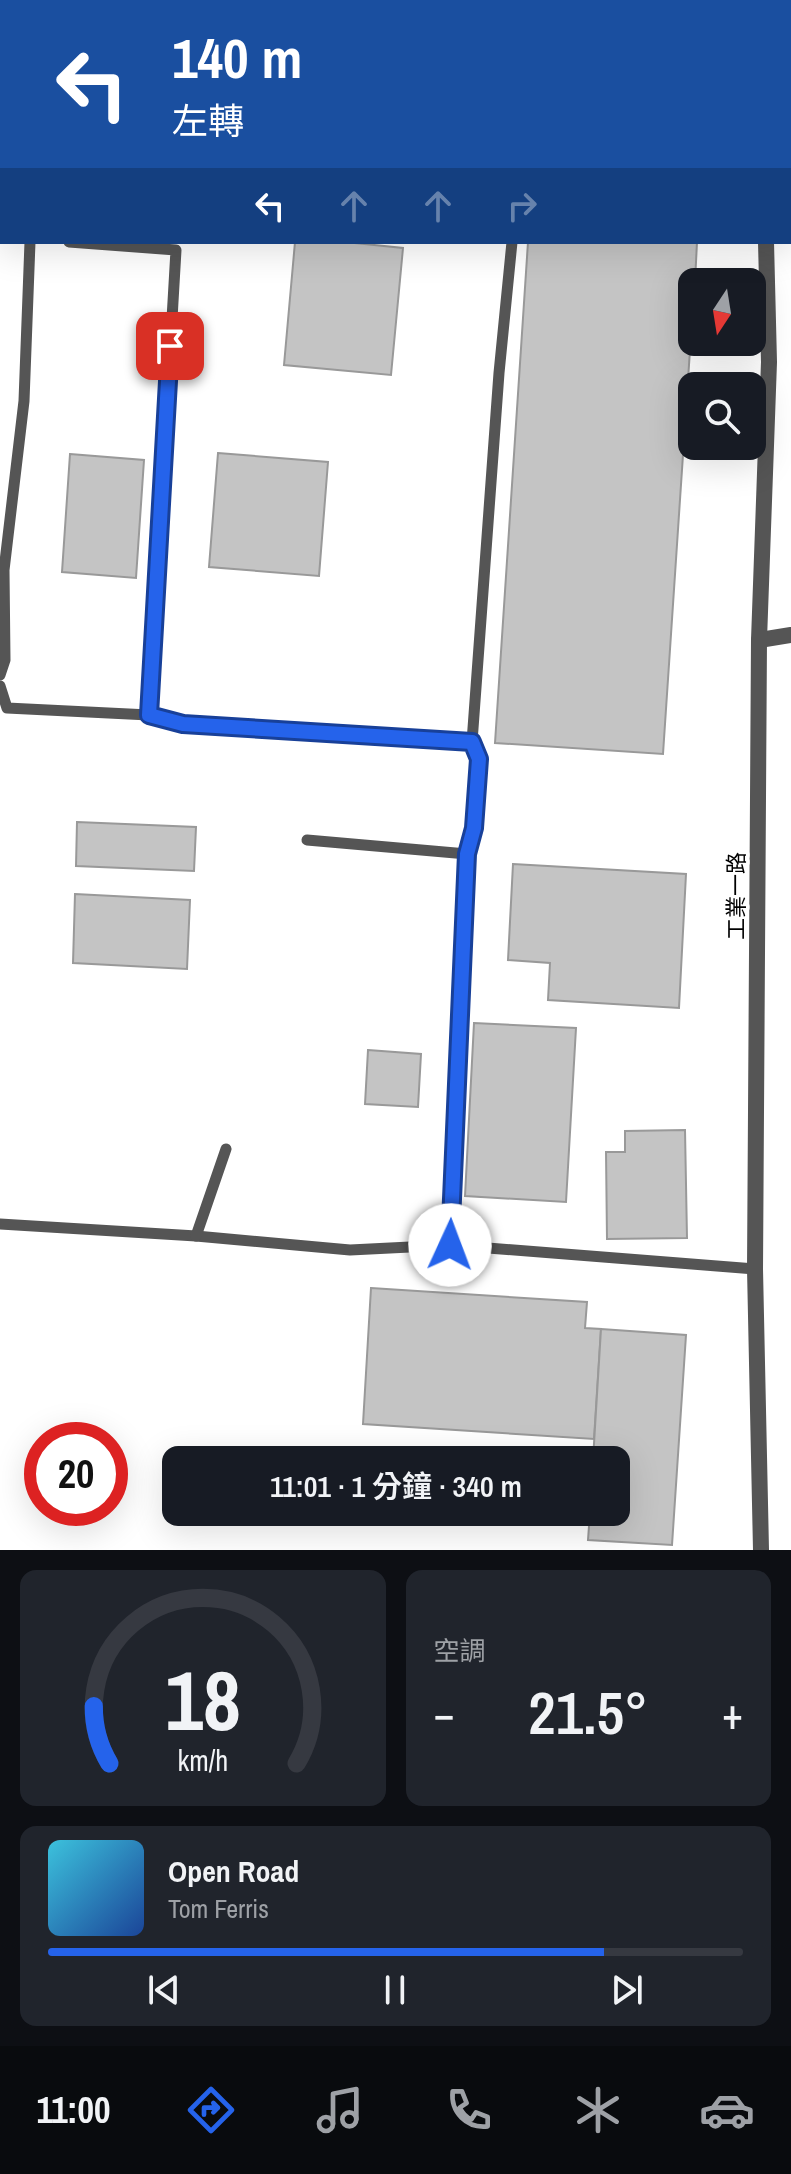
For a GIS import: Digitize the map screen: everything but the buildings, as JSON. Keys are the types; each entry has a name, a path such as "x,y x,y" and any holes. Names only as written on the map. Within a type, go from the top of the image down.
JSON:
{"street":[{"name":"工業一路","path":"761,1550 755,1269 759,640 769,362 766,244"},
{"path":"759,640 791,635"}],"lane":[{"path":"0,675 5,660 2,570 24,401 30,244"},
{"path":"96,244 176,250 149,715"},
{"path":"450,1245 467,854 474,828 479,759 472,742 499,373 512,244"},
{"path":"0,686 7,708 149,715 183,724 472,742"},
{"path":"307,840 467,854"},
{"path":"196,1236 226,1149"},
{"path":"0,1224 196,1236 350,1250 450,1245 755,1269"}],"route":[{"path":"170,346 149,715 183,724 472,742 479,759 474,828 467,854 450,1245"}]}
